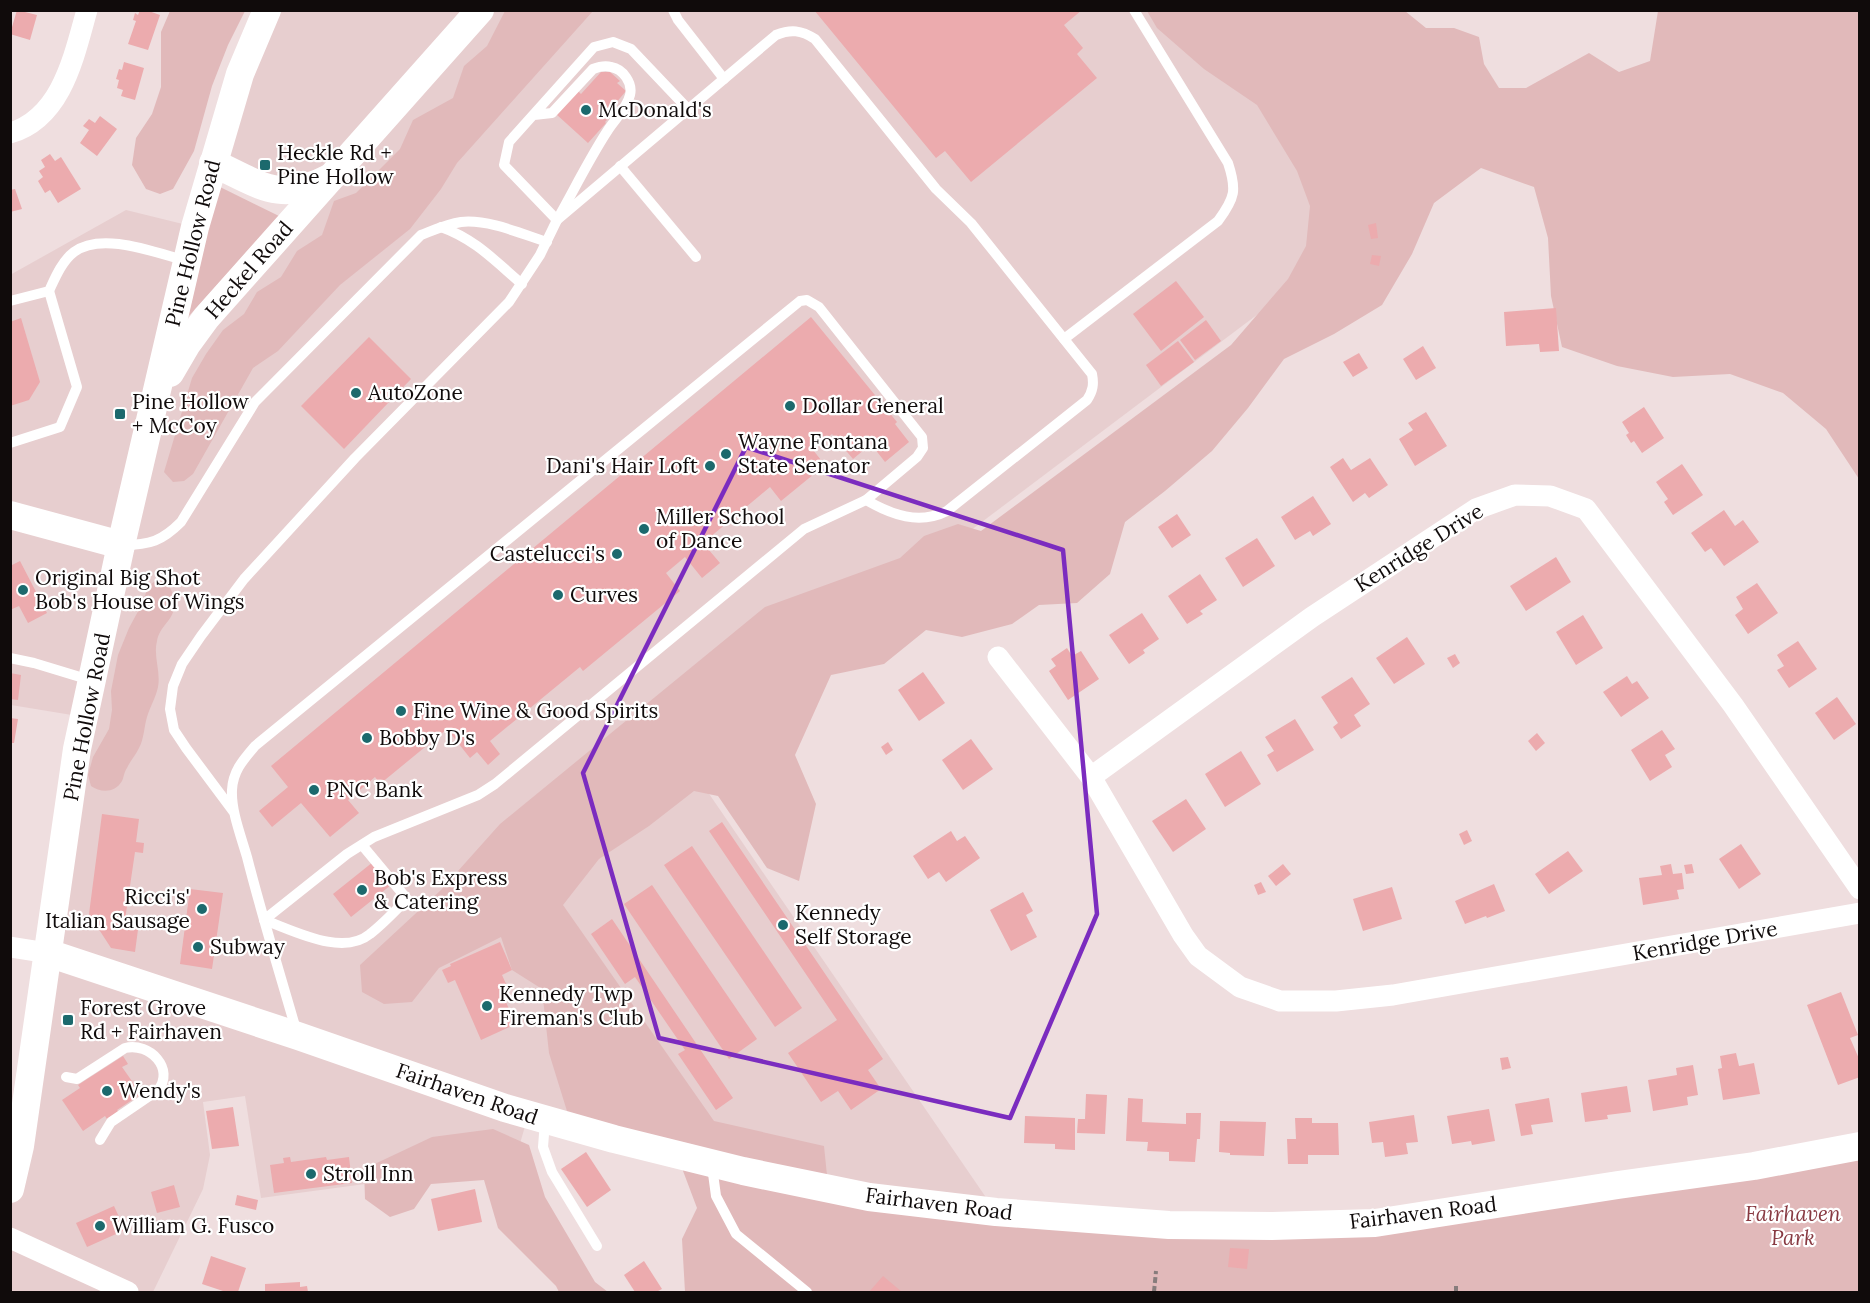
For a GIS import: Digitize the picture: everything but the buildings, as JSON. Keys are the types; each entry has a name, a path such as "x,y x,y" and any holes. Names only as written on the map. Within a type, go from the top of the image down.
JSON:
{"street":[{"path":"10,133 21,130 43,116 61,89 87,10"},
{"name":"Pine Hollow Road","path":"10,1189 18,1157 77,749 121,545 187,261 213,163 240,74 267,10"},
{"name":"Heckel Road","path":"155,398 187,344 206,318 331,177 470,14"},
{"name":"Heckel Road","path":"213,163 267,188 279,191 294,191 312,187 331,177"},
{"name":"Kenridge Drive","path":"1091,777 1312,616 1476,509 1515,495 1550,496 1586,508 1733,705 1860,890"},
{"path":"10,515 121,545"},
{"name":"Kenridge Drive","path":"998,657 1091,777 1198,957 1240,987 1280,1001 1336,1001 1393,995 1860,914"},
{"path":"10,947 48,952"},
{"name":"Fairhaven Road","path":"48,952 545,1120 743,1171 869,1197 974,1209 1168,1225 1283,1226 1375,1223 1754,1166 1860,1146"},
{"path":"10,1238 129,1293"}],"lane":[{"path":"673,10 678,20 724,79"},
{"path":"1064,339 1218,221 1230,204 1234,182 1228,163 1134,10"},
{"path":"557,220 776,35 786,31 796,31 806,33 815,39 936,189 971,223 1092,374 1093,387 1087,400 947,511 923,519 899,515 866,500"},
{"path":"557,220 504,165 509,142 594,47 613,42 631,49 687,109"},
{"path":"236,813 174,730 170,710 173,686 182,664 244,579 355,458 509,302 547,242 608,130 627,102 630,83 621,72 614,68 605,66 592,69 552,113 534,115"},
{"path":"620,166 696,257"},
{"path":"121,545 153,542 168,535 181,522 255,402 421,235 440,227 462,222 484,223 547,242"},
{"path":"440,227 474,242 522,284"},
{"path":"10,443 60,427 77,387 49,291 58,272 72,254 83,246 98,242 113,243 187,261"},
{"path":"10,301 49,291"},
{"path":"264,920 347,854 374,837 478,795 495,784 804,529 866,500 917,457 923,448 922,437 819,307 800,300 255,746 239,764 234,775 232,791 236,813 264,920 298,1036"},
{"path":"10,658 93,680"},
{"path":"264,920 337,944 353,942 368,936 407,899 362,845"},
{"path":"66,1077 77,1079 125,1048 131,1047 142,1047 148,1050 161,1065 163,1074 158,1090 111,1122 100,1140"},
{"path":"545,1120 543,1147 552,1172 597,1246"},
{"path":"712,1163 716,1197 736,1234 807,1293"}],"path":[{"path":"1155,1293 1156,1271"},
{"path":"1456,1285 1456,1293"}],"highlighted area":[{"path":"746,447 1063,550 1097,914 1010,1118 659,1038 583,773"}],"shaded area":[{"path":"267,11 1200,11 1367,232 679,750 996,1212 528,1116 514,1164 261,1198 245,1096 203,1102 210,1155 203,1189 153,1292 11,1292 11,1189 84,717 11,705 10,275 126,210 195,227 156,395 312,187 213,163"}],"green space":[{"path":"170,11 245,11 228,45 212,86 194,151 173,189 160,194 146,189 132,165 136,138 152,114 161,87 161,32"},
{"path":"505,11 593,11 457,163 441,189 410,229 340,285 278,351 253,368 193,474 184,481 173,482 164,472 192,378 206,354 223,330 244,314 257,292 281,277 297,251 322,235 334,201 356,193 400,149 413,120 453,98 464,66 487,46"},
{"path":"1147,11 1405,11 1426,28 1454,28 1479,37 1484,64 1499,88 1526,88 1589,53 1619,72 1650,61 1658,11 1859,11 1859,479 1826,429 1783,393 1730,374 1673,377 1617,366 1562,347 1551,296 1548,238 1534,187 1481,168 1434,203 1412,254 1382,305 1334,334 1284,359 1248,408 1212,451 1125,522 1110,574 1077,603 1039,605 1012,624 962,637 926,630 884,664 831,675 795,755 816,804 799,881 767,868 718,796 694,791 649,826 599,859 563,905 714,1121 824,1146 828,1185 571,1124 549,1053 542,989 512,970 501,937 439,968 412,1002 384,1004 362,992 360,965 441,890 500,824 765,607 900,558 924,536 958,524 981,531 1231,345 1288,279 1306,246 1310,206 1297,171 1257,105 1204,69 1157,28"},
{"path":"218,186 279,216 188,317"},
{"path":"164,580 173,593 175,605 157,641 158,687 147,717 142,741 119,785 108,791 99,790 91,786 88,775 93,757 109,729 112,710 111,691 118,655 148,587 155,581"},
{"path":"493,1129 529,1145 545,1197 595,1282 608,1292 559,1292 556,1286 498,1228 484,1180 431,1184 414,1209 390,1217 365,1199 364,1169 432,1137"},
{"name":"Fairhaven Park","path":"1859,1146 1859,1292 685,1292 682,1239 697,1208 677,1155 869,1197 1272,1226"}],"place":[{"name":"McDonald's","path":"586,110"},
{"name":"Heckle Rd + Pine Hollow","path":"265,165"},
{"name":"AutoZone","path":"356,393"},
{"name":"Dollar General","path":"790,406"},
{"name":"Pine Hollow + McCoy","path":"120,414"},
{"name":"Wayne Fontana State Senator","path":"726,454"},
{"name":"Dani's Hair Loft","path":"710,466"},
{"name":"Miller School of Dance","path":"644,529"},
{"name":"Castelucci's","path":"617,554"},
{"name":"Original Big Shot Bob's House of Wings","path":"23,590"},
{"name":"Curves","path":"558,595"},
{"name":"Fine Wine & Good Spirits","path":"401,711"},
{"name":"Bobby D's","path":"367,738"},
{"name":"PNC Bank","path":"314,790"},
{"name":"Bob's Express & Catering","path":"362,890"},
{"name":"Ricci's' Italian Sausage","path":"202,909"},
{"name":"Kennedy Self Storage","path":"783,925"},
{"name":"Subway","path":"198,947"},
{"name":"Kennedy Twp Fireman's Club","path":"487,1006"},
{"name":"Forest Grove Rd + Fairhaven","path":"68,1020"},
{"name":"Wendy's","path":"107,1091"},
{"name":"Stroll Inn","path":"311,1174"},
{"name":"William G. Fusco","path":"100,1226"}]}
